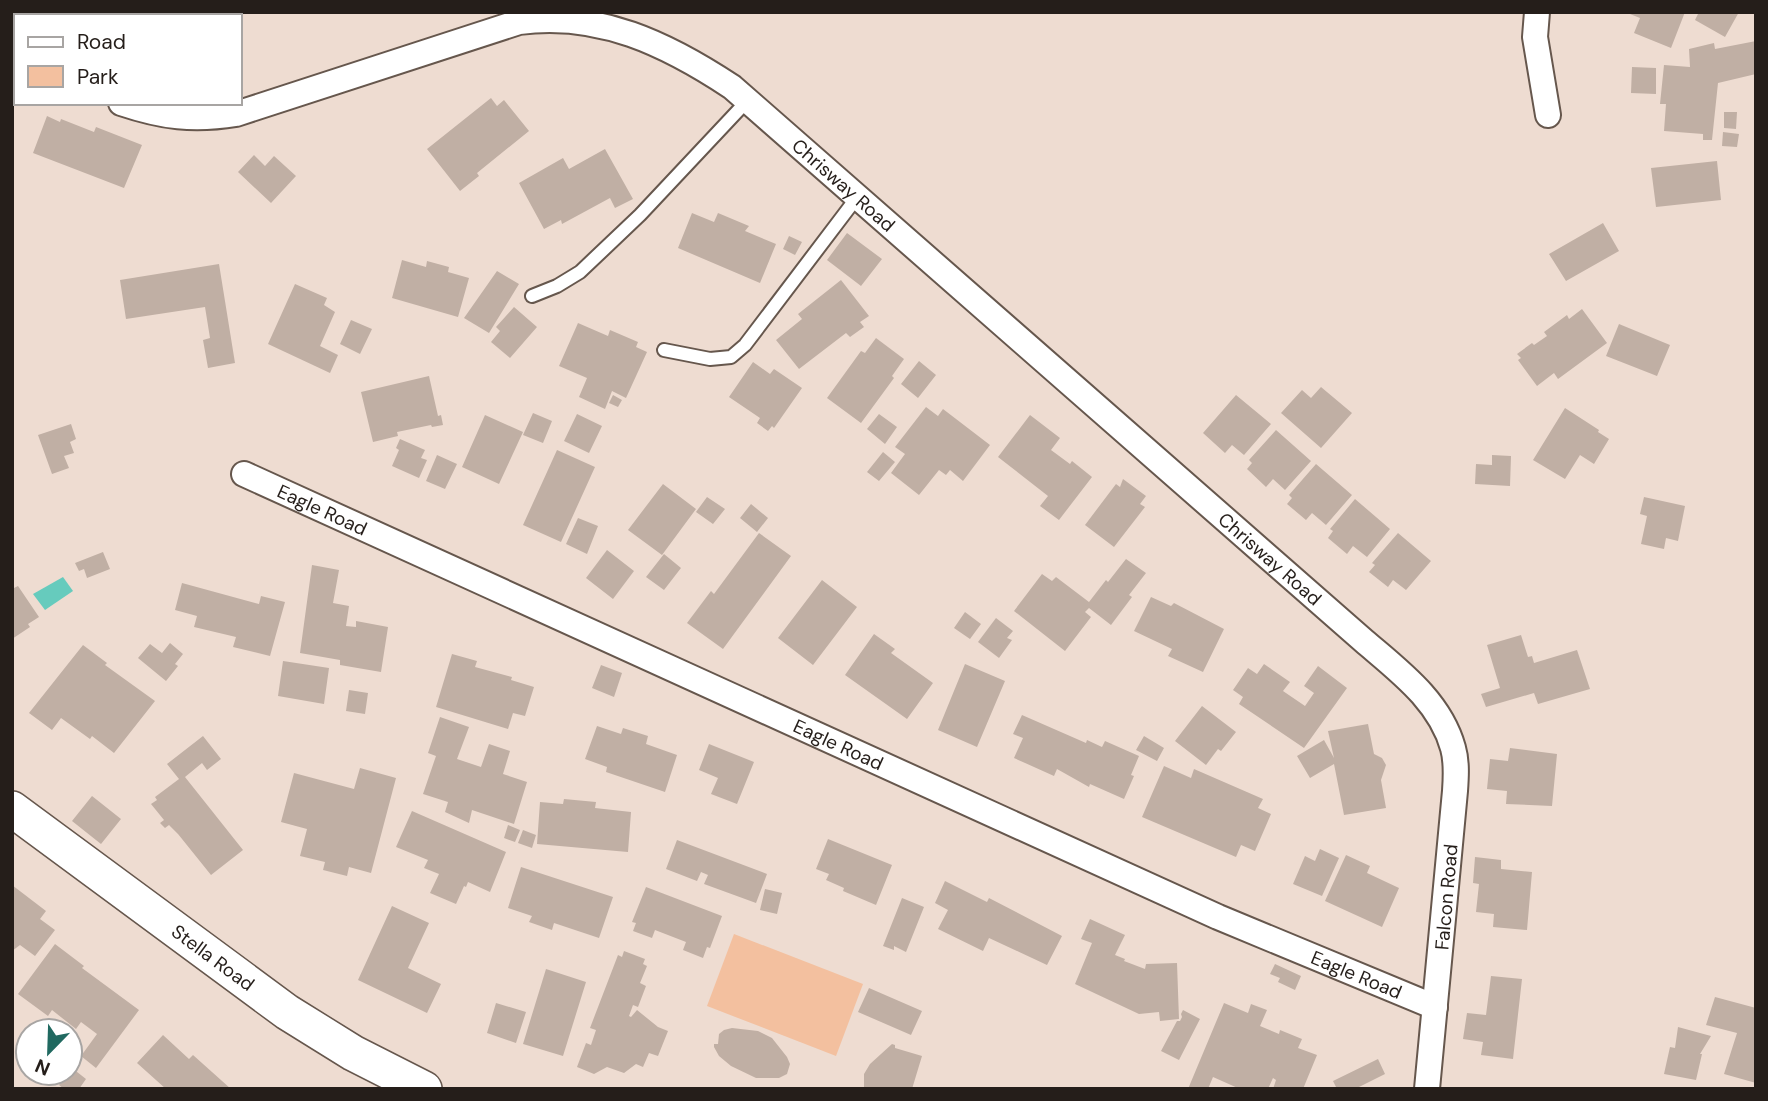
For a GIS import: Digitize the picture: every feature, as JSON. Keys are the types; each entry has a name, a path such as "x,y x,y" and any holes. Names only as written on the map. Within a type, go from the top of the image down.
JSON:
{"main road":[{"name":"Stella Road","path":"12,809 287,1013 353,1053 424,1089"}],"street":[{"path":"1537,12 1535,37 1548,116"},
{"name":"Chrisway Road","path":"128,105 177,118 236,114 519,22 569,19 597,23 631,34 689,61 748,100 1364,640 1419,690 1435,710"},
{"name":"Eagle Road","path":"244,474 1218,917 1435,1007"},
{"name":"Falcon Road","path":"1427,1089 1456,768 1453,748 1435,710"}],"lane":[{"path":"532,296 557,286 580,272 640,215 748,100"},
{"path":"664,350 710,359 730,357 745,345 859,196"}],"green space":[{"path":"734,934 863,984 836,1056 707,1006"}],"water":[{"path":"63,577 73,591 45,610 33,594"}],"building":[{"path":"1625,12 1685,12 1671,48 1634,33 1640,18"},
{"path":"1699,12 1739,12 1725,37 1695,20"},
{"path":"1756,41 1756,74 1718,83 1712,140 1703,140 1703,134 1664,131 1666,104 1660,104 1664,65 1690,67 1689,49 1714,43 1715,49"},
{"path":"1632,67 1656,68 1656,94 1631,93"},
{"path":"491,98 497,106 504,100 529,131 477,173 479,176 460,191 427,149"},
{"path":"1724,112 1737,112 1736,129 1724,128"},
{"path":"47,116 94,132 96,127 142,145 124,188 33,153"},
{"path":"1723,132 1739,134 1737,147 1722,146"},
{"path":"605,149 633,199 615,208 610,198 562,224 561,220 544,229 519,183 563,158 569,169"},
{"path":"254,155 265,166 274,156 296,176 271,203 238,172"},
{"path":"1717,161 1721,200 1656,207 1651,168"},
{"path":"692,213 714,222 718,213 749,226 745,231 776,244 760,283 678,248"},
{"path":"1603,223 1619,251 1566,281 1549,254"},
{"path":"847,233 882,259 861,286 827,260"},
{"path":"789,236 802,242 795,255 783,249"},
{"path":"402,260 426,267 427,261 449,267 448,272 469,278 458,317 392,298"},
{"path":"219,264 235,363 208,368 203,340 210,338 205,307 126,319 120,280"},
{"path":"497,271 519,284 489,333 464,318"},
{"path":"841,280 869,316 860,322 864,327 850,337 846,333 799,369 776,340 802,319 798,314"},
{"path":"295,284 327,298 324,305 335,312 320,346 338,355 330,373 268,344"},
{"path":"514,307 537,327 510,358 491,342 500,331 496,327"},
{"path":"1582,309 1607,343 1558,379 1554,373 1537,386 1518,360 1521,358 1517,354 1547,336 1544,332 1567,315 1569,319"},
{"path":"351,320 372,329 360,354 340,344"},
{"path":"578,323 608,336 610,330 638,342 636,347 647,352 626,398 612,391 605,409 579,397 587,378 559,366"},
{"path":"1619,324 1670,345 1657,376 1606,356"},
{"path":"876,338 904,359 892,376 894,378 861,423 827,398 861,351 865,353"},
{"path":"919,361 936,375 918,398 901,384"},
{"path":"753,362 770,374 774,369 802,388 774,428 772,426 768,431 757,423 760,418 729,397"},
{"path":"429,376 438,416 441,415 443,425 397,432 398,436 373,442 361,392"},
{"path":"1321,387 1352,413 1321,448 1281,413 1302,390 1311,398"},
{"path":"613,395 622,400 618,407 609,403"},
{"path":"1236,395 1271,424 1244,455 1232,445 1225,453 1203,433"},
{"path":"926,407 938,416 943,409 990,445 963,481 950,470 946,475 939,470 919,495 891,473 905,454 895,447"},
{"path":"1565,408 1609,439 1594,464 1580,455 1565,479 1533,460"},
{"path":"533,413 552,421 543,443 523,435"},
{"path":"577,414 602,426 589,453 564,441"},
{"path":"879,414 897,427 885,444 867,429"},
{"path":"485,415 523,432 499,484 462,467"},
{"path":"1030,415 1060,438 1051,450 1070,464 1072,461 1092,477 1059,520 1040,506 1048,496 998,457"},
{"path":"71,424 76,439 70,442 74,453 64,456 69,468 52,474 38,435"},
{"path":"1276,430 1311,461 1285,490 1273,479 1266,487 1247,469 1252,463 1249,460"},
{"path":"400,439 425,450 421,458 427,460 419,478 392,466 399,450 396,448"},
{"path":"557,450 595,467 561,542 523,525"},
{"path":"883,452 895,462 879,481 867,472"},
{"path":"437,455 457,464 445,489 426,481"},
{"path":"1492,455 1511,456 1510,486 1475,484 1476,464 1492,465"},
{"path":"1316,464 1352,495 1326,525 1312,513 1306,520 1287,504 1292,498 1289,495"},
{"path":"1123,479 1146,496 1140,504 1145,507 1114,547 1085,525 1116,484 1120,487"},
{"path":"663,484 696,509 662,555 628,530"},
{"path":"707,497 725,509 713,524 696,512"},
{"path":"1644,497 1685,506 1678,541 1666,538 1664,549 1641,544 1647,516 1640,514"},
{"path":"1355,499 1390,529 1367,557 1353,546 1347,554 1328,538 1333,531 1330,529"},
{"path":"751,504 768,518 757,532 740,518"},
{"path":"578,518 598,526 587,554 566,544"},
{"path":"759,533 791,556 723,649 687,623 711,591 714,594"},
{"path":"1398,533 1431,561 1406,590 1393,580 1388,587 1369,572 1375,565 1372,563"},
{"path":"607,550 634,571 613,599 586,578"},
{"path":"103,552 110,569 87,578 84,569 79,571 75,563"},
{"path":"664,554 681,568 664,590 646,577"},
{"path":"1126,559 1146,573 1129,595 1132,597 1111,625 1089,608 1085,612 1091,617 1065,651 1014,611 1042,574 1052,581 1056,577 1089,602"},
{"path":"312,565 339,570 333,603 349,606 346,626 356,627 356,621 388,627 381,672 340,665 340,660 300,653"},
{"path":"822,580 857,607 813,665 778,638"},
{"path":"182,583 259,604 261,596 285,602 270,656 233,647 236,637 194,627 197,616 175,610"},
{"path":"18,586 39,617 12,639 12,589"},
{"path":"1151,597 1171,606 1174,603 1224,629 1203,672 1168,656 1172,649 1134,631"},
{"path":"965,612 981,624 970,639 954,628"},
{"path":"996,618 1013,631 1007,638 1012,640 999,658 978,642"},
{"path":"874,634 895,649 891,653 933,683 907,719 845,675"},
{"path":"1521,635 1528,657 1532,656 1534,663 1577,650 1590,689 1538,704 1534,693 1486,707 1481,694 1500,688 1487,645"},
{"path":"170,643 183,654 175,664 178,666 166,681 138,658 150,644 162,653"},
{"path":"83,645 107,663 105,665 155,701 114,753 61,718 52,730 29,713"},
{"path":"452,654 477,661 475,667 512,677 511,680 534,687 525,716 513,713 508,729 436,707"},
{"path":"283,661 329,668 324,704 278,696"},
{"path":"965,664 1005,681 977,747 938,730"},
{"path":"1264,664 1290,682 1283,691 1305,706 1314,693 1304,686 1318,666 1347,688 1304,748 1239,704 1243,697 1233,690 1248,668 1257,674"},
{"path":"601,665 622,673 614,697 592,688"},
{"path":"349,690 368,693 365,714 346,711"},
{"path":"1202,706 1236,732 1206,765 1175,741"},
{"path":"1022,715 1086,743 1087,740 1102,747 1105,741 1139,756 1124,799 1090,784 1089,787 1057,769 1054,776 1014,758 1023,738 1013,734"},
{"path":"440,717 469,727 457,759 481,767 489,744 510,751 503,774 527,782 514,824 472,810 469,823 445,812 448,802 423,794 436,756 428,753"},
{"path":"1368,724 1374,754 1382,758 1386,765 1381,780 1386,808 1344,815 1334,764 1310,778 1297,756 1324,740 1334,758 1328,731"},
{"path":"597,726 621,734 623,728 648,736 646,744 677,755 665,792 606,772 607,767 585,759"},
{"path":"203,736 221,759 207,770 202,763 185,777 243,850 211,875 178,834 169,825 165,828 160,823 164,820 151,804 157,800 155,797 179,779 167,764"},
{"path":"1144,736 1164,748 1157,761 1136,750"},
{"path":"709,744 754,762 737,804 711,794 718,778 699,770"},
{"path":"1510,748 1557,754 1552,806 1506,804 1507,791 1487,789 1490,759 1508,761"},
{"path":"1164,766 1191,778 1194,769 1263,799 1258,808 1271,814 1255,851 1241,845 1236,857 1142,817"},
{"path":"360,768 396,778 371,873 349,867 347,876 323,870 325,862 300,856 307,829 281,822 294,773 354,789"},
{"path":"92,796 121,819 101,844 72,821"},
{"path":"564,799 596,802 595,808 631,812 628,852 537,844 540,802 563,804"},
{"path":"412,811 506,852 490,892 468,882 456,904 430,893 439,874 424,868 428,860 396,847"},
{"path":"508,825 520,830 515,842 504,838"},
{"path":"523,830 536,835 532,848 518,843"},
{"path":"828,839 892,865 876,905 843,891 844,888 826,880 829,874 816,869"},
{"path":"677,840 767,874 756,903 704,884 708,875 701,872 697,881 666,869"},
{"path":"1320,849 1339,858 1322,896 1293,884 1305,856 1315,861"},
{"path":"1346,855 1370,866 1367,873 1399,888 1382,927 1325,901"},
{"path":"1475,857 1501,860 1501,869 1532,872 1527,930 1493,927 1494,914 1476,912 1479,884 1473,883"},
{"path":"521,867 613,897 599,938 554,923 552,930 529,922 532,916 508,908"},
{"path":"945,881 987,902 989,898 1062,936 1047,965 989,938 983,951 938,929 948,910 935,903"},
{"path":"12,885 46,911 40,919 55,930 35,956 20,945 12,951"},
{"path":"646,887 722,916 710,948 707,947 703,958 683,950 686,942 655,930 652,938 633,931 636,923 632,922"},
{"path":"765,889 782,893 777,914 760,910"},
{"path":"902,898 924,907 906,952 894,946 894,950 883,946"},
{"path":"392,906 429,923 408,968 441,984 427,1013 358,980"},
{"path":"1090,919 1125,935 1115,955 1125,959 1124,961 1145,969 1146,964 1177,963 1179,1019 1160,1021 1159,1012 1139,1014 1075,984 1092,943 1081,939"},
{"path":"55,944 84,966 82,968 139,1010 96,1068 84,1058 84,1052 97,1034 84,1024 84,1017 61,1017 52,1010 48,1016 18,994"},
{"path":"624,951 645,959 643,964 647,966 640,983 646,986 638,1007 633,1005 629,1016 637,1010 658,1027 668,1031 658,1056 649,1053 643,1067 636,1064 624,1073 607,1067 594,1074 577,1067 586,1043 591,1045 596,1030 590,1028 618,955 622,957"},
{"path":"1275,964 1301,976 1295,990 1278,982 1280,978 1270,974"},
{"path":"546,969 586,982 563,1056 523,1044"},
{"path":"1491,976 1522,979 1513,1059 1481,1055 1483,1042 1463,1039 1467,1013 1486,1015"},
{"path":"869,988 922,1011 911,1035 858,1012"},
{"path":"1715,997 1756,1008 1756,1083 1724,1074 1737,1033 1706,1025"},
{"path":"496,1003 526,1012 516,1043 487,1033"},
{"path":"1224,1003 1248,1013 1251,1004 1267,1010 1260,1026 1302,1039 1298,1048 1317,1055 1303,1089 1273,1089 1276,1080 1273,1078 1268,1089 1240,1089 1213,1077 1208,1089 1188,1089"},
{"path":"1183,1010 1200,1019 1179,1060 1161,1051 1177,1021 1180,1021"},
{"path":"1678,1027 1711,1036 1700,1054 1696,1080 1664,1074 1670,1047 1675,1048"},
{"path":"732,1028 758,1031 772,1038 790,1064 787,1074 779,1078 756,1078 731,1066 719,1056 714,1044 718,1044 719,1034"},
{"path":"163,1035 189,1059 193,1055 231,1089 166,1089 137,1063"},
{"path":"892,1044 895,1048 922,1056 912,1089 864,1089 864,1074 870,1064"},
{"path":"1378,1059 1385,1074 1355,1089 1337,1089 1333,1081"},
{"path":"62,1087 80,1087 79,1089"}]}
